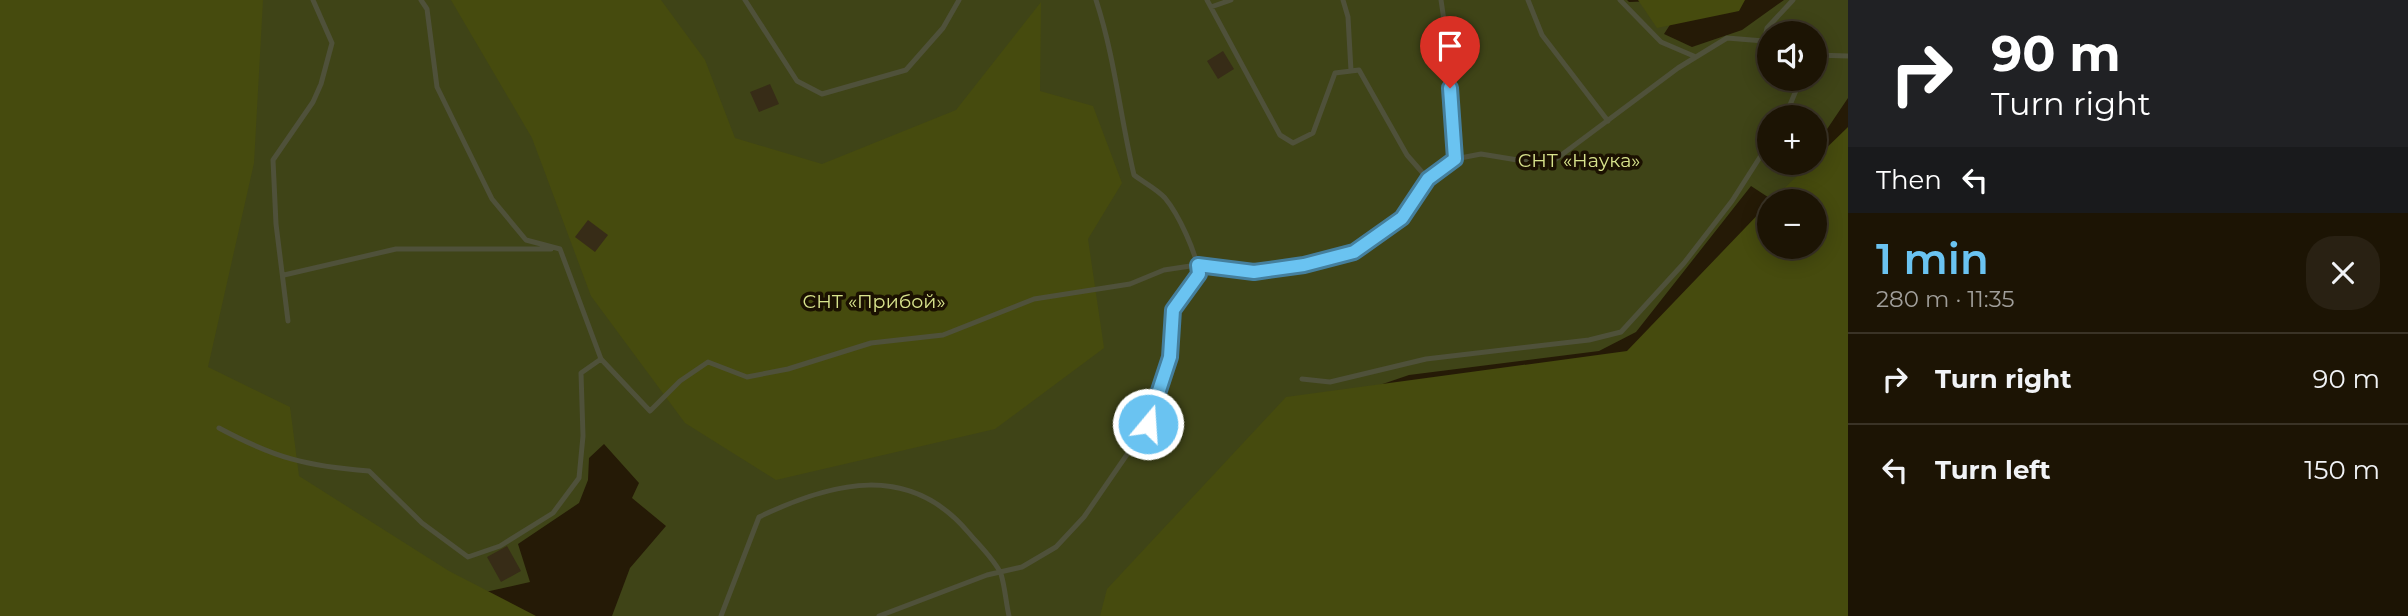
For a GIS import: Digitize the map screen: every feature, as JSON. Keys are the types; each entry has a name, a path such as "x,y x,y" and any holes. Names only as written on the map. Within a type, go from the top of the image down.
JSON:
{"lane":[{"path":"288,321 284,275 275,224 273,160 313,102 332,43 313,0"},
{"path":"421,0 427,9 437,88 492,199 526,240 560,249"},
{"path":"746,0 797,81 822,94 906,70 943,28 959,0"},
{"path":"879,616 930,595 1022,567 1056,547 1084,517 1148,424 1170,357 1173,310 1199,274 1198,265 1165,198 1134,175 1122,125 1110,45 1096,0"},
{"path":"1208,0 1280,135 1293,143 1313,133 1335,73 1359,69 1407,155 1428,179"},
{"path":"1211,7 1231,0"},
{"path":"1343,0 1348,17 1351,71"},
{"path":"1441,0 1447,41 1455,159"},
{"path":"1528,0 1542,35 1608,121"},
{"path":"1620,0 1661,42 1696,57"},
{"path":"1774,21 1793,0"},
{"path":"560,249 601,359 650,411 680,381 708,362 747,377 788,369 871,343 943,335 1034,299 1130,284 1164,270 1198,265 1254,272 1304,265 1354,252 1402,218 1428,179 1455,159 1481,154 1548,165 1696,57 1727,38 1757,42"},
{"path":"1827,55 1848,56"},
{"path":"1302,379 1330,382 1426,359 1589,340 1621,332 1684,263 1732,201 1757,162"},
{"path":"284,275 396,249 560,249"},
{"path":"219,428 265,452 320,467 369,471 422,523 468,557 500,546 553,513 579,478 583,436 581,373 601,359"},
{"path":"720,616 760,517 800,497 857,484 902,487 934,502 957,520 1000,572 1009,616"}],"green space":[{"path":"0,0 263,0 254,163 208,367 290,407 299,476 449,571 536,616 0,616"},
{"name":"СНТ «Прибой»","path":"192,0 1686,0 1664,34 1692,47 1742,30 1784,0 1848,0 1848,98 1827,129 1827,105 1757,105 1757,175 1800,175 1793,189 1757,190 1751,186 1636,332 1599,351 1409,375 1327,403 1112,616 612,616 630,568 666,526 632,498 639,483 604,444 589,458 588,480 579,503 518,544 530,582 445,601 201,437"},
{"path":"451,0 661,0 705,60 735,138 822,164 956,110 1041,2 1040,91 1093,106 1122,183 1088,239 1104,348 995,429 776,480 685,423 591,296 532,138"},
{"path":"1638,0 1745,0 1739,11 1657,28"},
{"path":"1848,127 1848,616 1100,616 1107,589 1286,397 1627,351 1757,216 1757,259 1827,259 1827,189 1784,189 1798,175 1827,175 1827,147"}],"building":[{"path":"1223,51 1234,69 1218,79 1207,61"},
{"path":"770,84 779,104 759,112 750,92"},
{"path":"588,220 608,235 595,252 575,237"},
{"path":"507,546 521,571 501,582 487,557"}],"route":[{"path":"1148,424 1170,357 1173,310 1199,274 1198,265 1254,272 1304,265 1354,252 1402,218 1428,179 1455,159 1450,88"}],"park label":[{"name":"СНТ «Наука»","path":"1579,160"}]}
